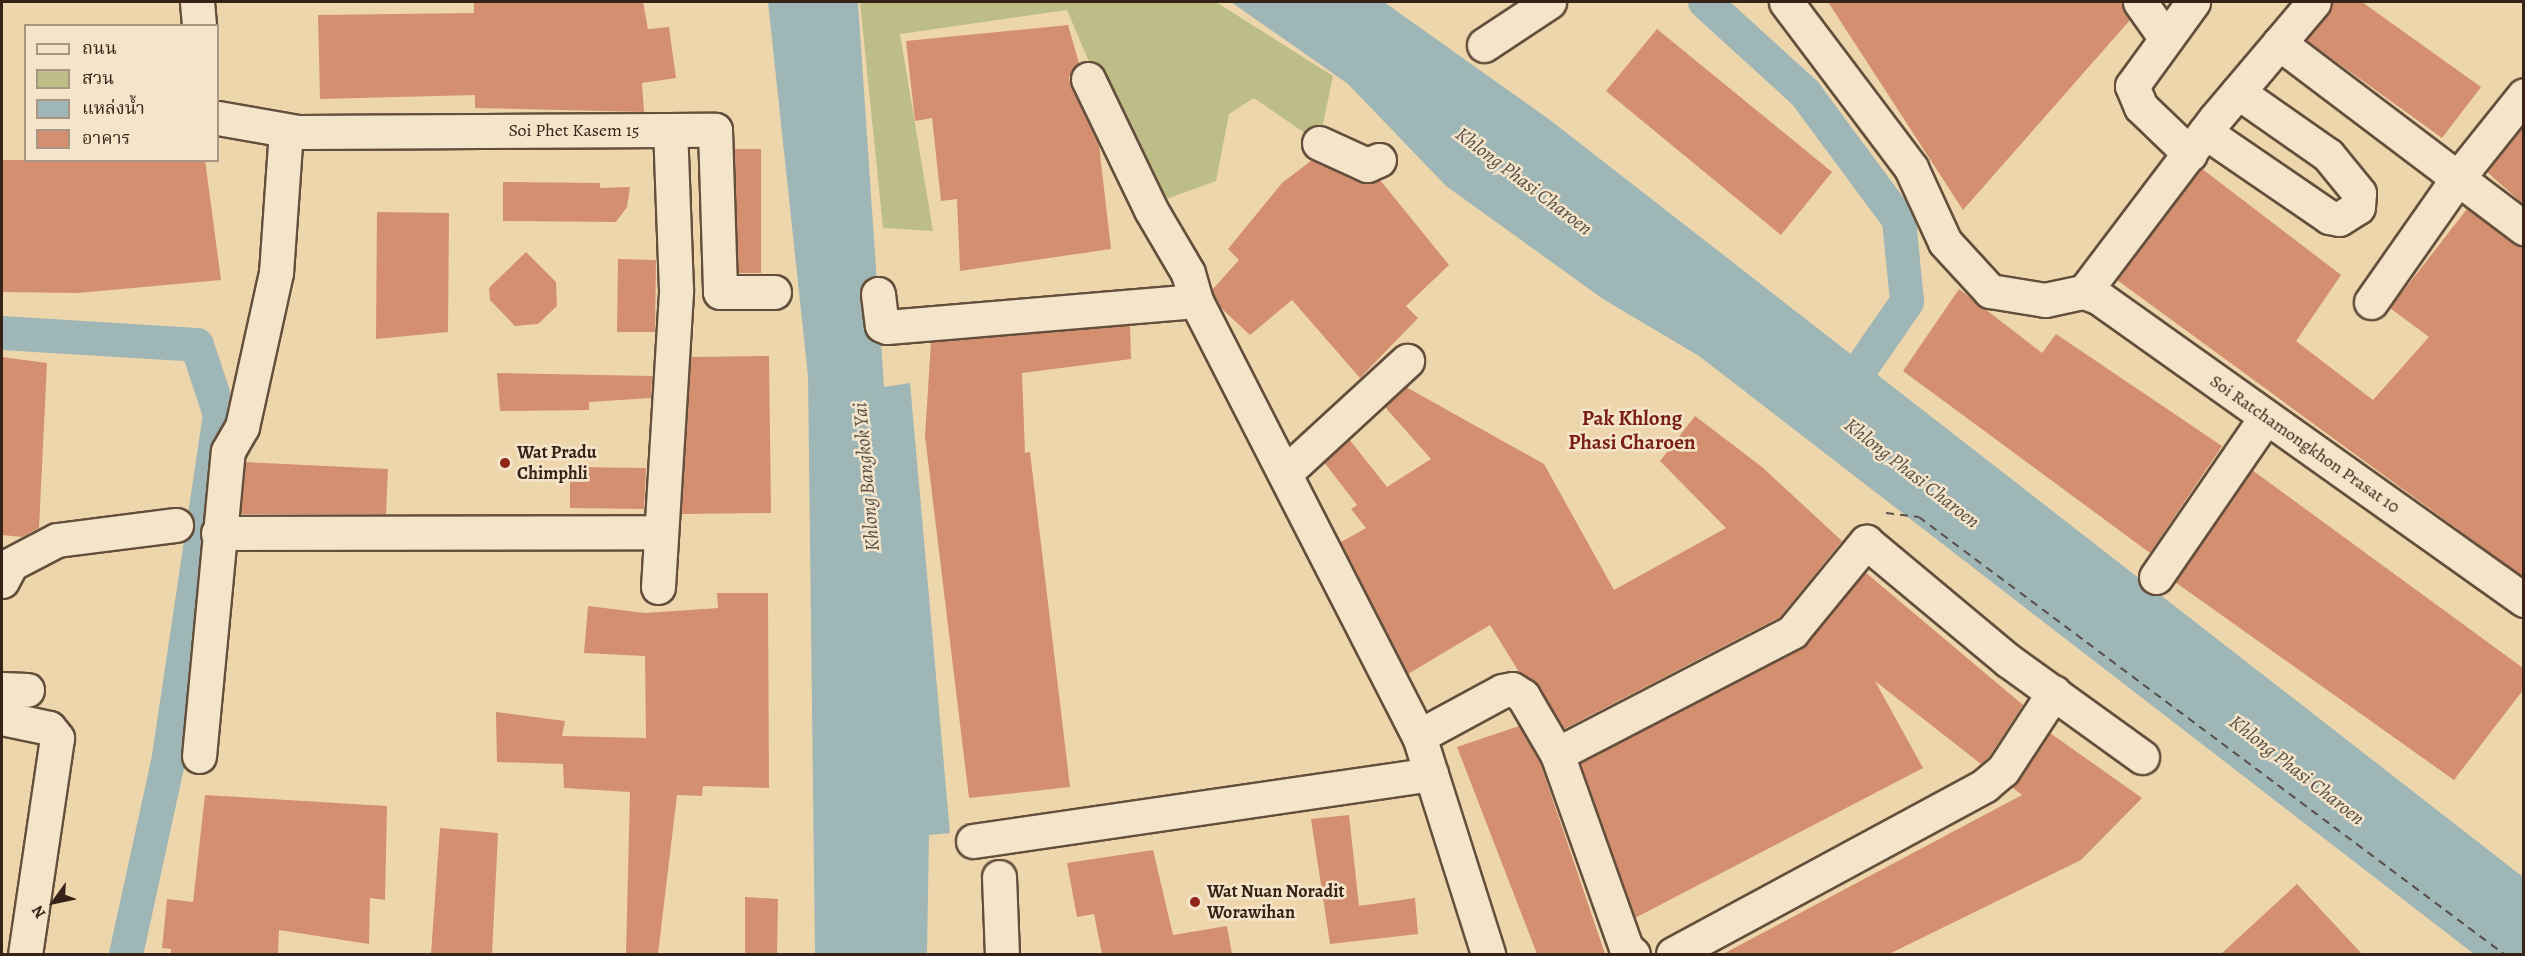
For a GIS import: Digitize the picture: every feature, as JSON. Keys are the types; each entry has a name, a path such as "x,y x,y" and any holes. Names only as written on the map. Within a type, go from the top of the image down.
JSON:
{"street":[{"path":"197,2 198,24"},
{"path":"1484,45 1550,2"},
{"path":"1786,2 1911,168 1945,242 1990,291 2029,300 2084,292 2238,92 2314,2"},
{"path":"2140,2 2164,36"},
{"path":"2193,2 2164,36 2132,86 2141,106 2198,143 2329,217 2338,219 2358,207 2361,198 2354,185 2328,155 2238,92"},
{"path":"2279,43 2460,175 2523,228"},
{"path":"1088,79 1151,210 1419,736 1488,954"},
{"path":"2371,302 2460,175 2523,94"},
{"name":"Soi Phet Kasem 15","path":"219,118 286,131 715,130 720,292"},
{"path":"658,587 676,290 670,130"},
{"path":"199,756 218,533 228,451 242,427 276,273 286,131"},
{"path":"1319,143 1367,165 1379,160"},
{"path":"878,294 882,324 887,327 1192,287"},
{"path":"676,290 774,292"},
{"name":"Soi Ratchamongkhon Prasat 10","path":"2084,292 2098,297 2523,600"},
{"path":"1285,473 1407,361"},
{"path":"2156,577 2266,417"},
{"path":"2,581 11,564 57,540 176,525"},
{"path":"218,533 661,532"},
{"path":"1557,754 1792,632 1866,542 2009,661 2142,757"},
{"path":"1419,736 1512,689 1522,696 1557,754 1626,948 1634,954"},
{"path":"1673,954 1985,785 2003,770 2054,692"},
{"path":"2,718 48,728 57,738 25,954"},
{"path":"973,841 1431,774"},
{"path":"999,877 1002,954"}],"green space":[{"path":"860,2 1216,2 1333,76 1319,143 1254,98 1229,114 1216,181 1150,205 1067,10 900,34 933,231 883,228"}],"water":[{"name":"Khlong Bangkok Yai","path":"768,2 858,2 884,387 910,383 950,833 929,835 927,954 815,954 808,376"},
{"name":"Khlong Phasi Charoen","path":"1231,2 1384,2 1550,120 2523,877 2523,954 2474,954 1699,356 1603,299 1446,186 1348,84"}],"building":[{"path":"474,2 643,2 648,29 669,27 676,78 642,83 644,112 475,108 475,95 320,99 318,15 474,13"},
{"path":"1828,2 2122,2 2130,20 1963,210"},
{"path":"2332,2 2362,2 2481,87 2442,138 2306,40 2328,14"},
{"path":"1068,25 1079,63 1069,77 1071,87 1099,145 1111,249 960,271 957,199 941,201 932,118 915,121 906,41"},
{"path":"1657,29 1832,172 1781,235 1606,91"},
{"path":"2523,126 2523,204 2487,172"},
{"path":"734,149 761,149 761,273 738,273"},
{"path":"2,160 205,162 221,280 78,293 2,292"},
{"path":"1312,160 1360,182 1380,180 1449,265 1406,306 1418,318 1360,378 1292,300 1250,335 1221,308 1212,290 1239,260 1228,249 1282,183"},
{"path":"2201,168 2341,275 2296,341 2373,400 2429,337 2390,308 2467,209 2523,246 2523,577 2117,280"},
{"path":"503,182 600,183 600,188 630,187 627,207 616,222 503,221"},
{"path":"377,212 449,213 448,332 376,339"},
{"path":"526,252 556,282 557,306 538,324 515,326 490,300 489,288"},
{"path":"618,259 656,260 655,332 617,332"},
{"path":"1959,289 2042,353 2056,334 2222,446 2150,553 1903,371"},
{"path":"1130,325 1131,359 1022,373 1025,453 1030,452 1070,787 969,798 925,436 931,342"},
{"path":"769,356 771,513 681,514 691,357"},
{"path":"2,357 47,363 39,528 22,537 2,535"},
{"path":"497,373 652,376 651,398 589,402 589,410 500,411"},
{"path":"1406,387 1544,464 1614,590 1726,528 1660,461 1695,416 1762,467 1842,541 1780,617 1564,729 1539,687 1519,672 1490,625 1408,674 1341,542 1366,528 1351,509 1357,505 1324,462 1349,439 1387,487 1431,459 1385,407"},
{"path":"246,462 388,469 386,514 241,514"},
{"path":"570,467 646,468 644,509 570,508"},
{"path":"2252,470 2523,668 2523,690 2454,780 2175,582"},
{"path":"1865,572 2023,705 1989,757 1981,764 1875,681 1923,768 1635,918 1580,763 1801,649"},
{"path":"717,593 768,593 769,788 703,786 702,796 677,795 658,954 626,954 630,792 564,788 563,764 497,762 496,712 565,721 562,736 646,738 645,656 584,653 588,606 645,613 718,608"},
{"path":"1519,726 1540,762 1605,954 1537,954 1457,747"},
{"path":"2050,733 2142,798 2081,860 1889,954 1723,954 2022,795 2012,787"},
{"path":"205,795 387,806 385,900 370,898 369,944 279,930 278,954 171,954 171,949 162,948 167,899 193,902"},
{"path":"1349,815 1359,906 1415,898 1418,934 1330,944 1311,819"},
{"path":"440,828 498,833 492,954 431,954"},
{"path":"1153,850 1173,935 1227,926 1232,954 1102,954 1094,914 1077,917 1067,863"},
{"path":"2297,884 2362,954 2221,954"},
{"path":"745,897 778,899 777,954 745,954"}],"waterway":[{"path":"1705,2 1805,93 1899,220 1907,302 1837,403"},
{"path":"2,333 197,345 220,415 168,762 126,954"}],"ferry route":[{"path":"1886,513 1919,517 2504,954"}],"place":[{"name":"Wat Pradu Chimphli","path":"505,463"},
{"name":"Wat Nuan Noradit Worawihan","path":"1195,902"}],"district":[{"name":"Pak Khlong Phasi Charoen","path":"1632,430"}]}
